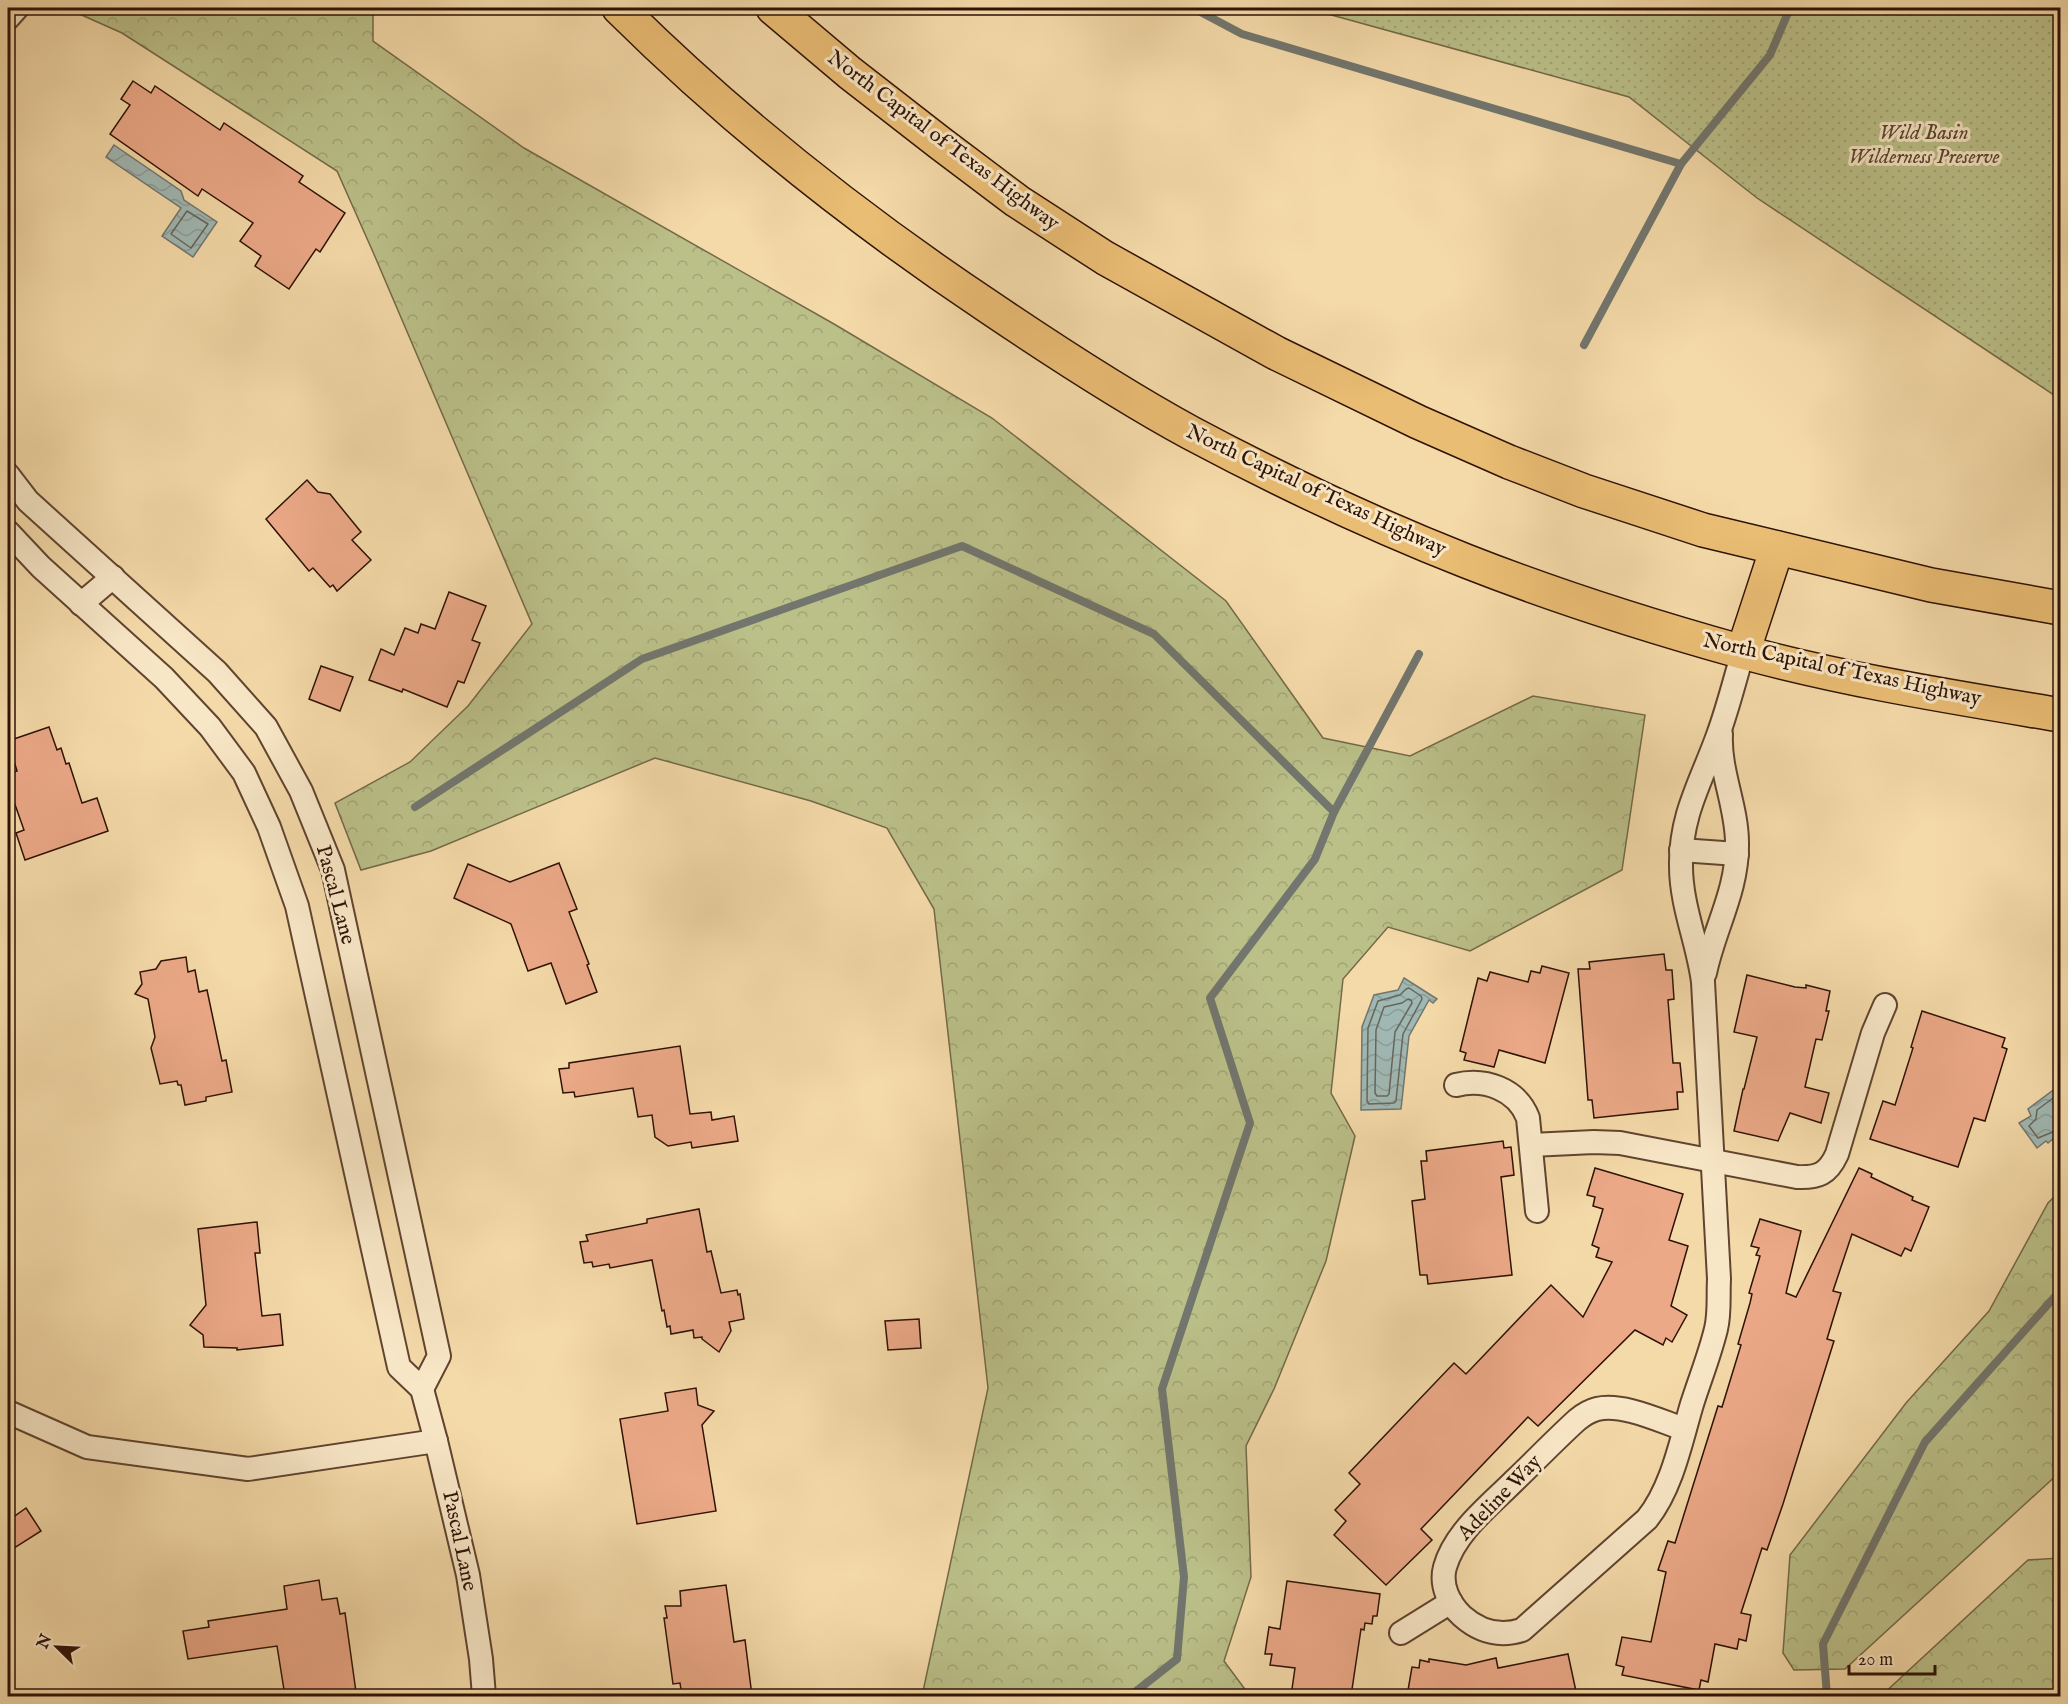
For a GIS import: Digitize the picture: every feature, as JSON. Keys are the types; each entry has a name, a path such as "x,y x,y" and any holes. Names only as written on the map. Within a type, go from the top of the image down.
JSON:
{"highway":[{"name":"North Capital of Texas Highway","path":"620,8 762,138 817,184 889,238 1031,335 1189,431 1284,480 1468,562 1573,600 1743,652 1915,690 2061,715"},
{"name":"North Capital of Texas Highway","path":"773,8 850,73 1017,201 1105,258 1276,353 1418,422 1509,462 1584,491 1703,530 1931,585 2061,608"},
{"path":"1743,652 1777,548"}],"street":[{"path":"8,18 17,8"},
{"name":"Pascal Lane","path":"8,475 28,501 217,672 266,726 301,791 333,870 439,1356 422,1389"},
{"name":"Pascal Lane","path":"8,532 41,567 164,678 210,727 244,773 269,827 297,906 399,1367 422,1389 436,1441 468,1575 481,1659 484,1696"},
{"path":"81,604 113,577"},
{"path":"1401,1633 1450,1602 1468,1621 1490,1632 1512,1633 1522,1630 1647,1519 1666,1487 1716,1329 1719,1311 1703,982 1700,957 1683,902 1681,850 1692,799 1721,726 1743,652"},
{"path":"1703,982 1729,900 1737,854 1735,818 1721,757 1721,726"},
{"path":"1681,850 1737,854"},
{"path":"1531,1145 1607,1142 1797,1177 1817,1176 1833,1162 1837,1154 1873,1033 1885,1005"},
{"path":"1456,1085 1470,1082 1484,1083 1510,1094 1525,1110 1528,1118 1537,1211"},
{"name":"Adeline Way","path":"1450,1602 1444,1583 1444,1574 1450,1556 1461,1536 1577,1420 1589,1411 1612,1408 1627,1410 1684,1429"},
{"path":"8,1412 87,1447 248,1469 436,1441"}],"green space":[{"path":"81,8 373,8 373,41 524,148 834,324 992,418 1226,601 1323,738 1410,756 1533,696 1645,715 1622,870 1470,951 1388,927 1343,979 1331,1093 1355,1136 1326,1261 1274,1389 1246,1446 1251,1577 1224,1661 1250,1696 922,1696 988,1388 934,909 887,828 811,801 655,758 431,851 361,870 335,803 410,762 468,706 532,624 337,171 122,33 75,12"},
{"name":"Wild Basin Wilderness Preserve","path":"1306,8 2060,8 2060,399 1757,198 1629,97"},
{"path":"2060,1191 2060,1472 1845,1669 1794,1670 1783,1653 1790,1555 1906,1403 1989,1311 2048,1203"},
{"path":"2060,1558 2060,1696 1881,1696 2028,1560"}],"water":[{"path":"114,145 181,191 184,200 217,222 193,257 162,236 181,208 106,157"},
{"path":"1404,978 1437,999 1433,1003 1429,1000 1409,1036 1401,1109 1361,1110 1362,1027 1374,995 1398,990"},
{"path":"2060,1085 2060,1133 2048,1143 2046,1141 2037,1148 2019,1123 2031,1116 2028,1109"}],"building":[{"path":"133,81 151,93 155,86 220,130 224,123 303,176 299,182 345,213 320,252 316,249 289,289 255,266 261,256 240,241 253,223 202,189 198,196 110,134 130,105 121,99"},
{"path":"307,480 318,492 330,494 361,532 352,540 371,560 337,591 333,585 330,587 313,568 309,571 266,519"},
{"path":"449,592 486,606 472,640 480,643 464,683 458,681 447,707 403,689 402,692 369,680 381,649 394,655 405,628 418,633 421,624 435,629"},
{"path":"321,666 353,677 340,711 309,699"},
{"path":"49,727 57,750 61,748 66,764 69,763 82,803 97,798 108,831 25,860 16,833 24,830 13,799 9,795 11,773 17,771 8,741"},
{"path":"559,863 577,909 569,912 597,992 566,1004 551,963 528,971 511,924 454,898 468,864 510,882"},
{"path":"1664,954 1666,970 1672,970 1674,999 1668,1000 1673,1063 1680,1063 1683,1092 1677,1092 1678,1109 1594,1118 1592,1100 1588,1100 1578,969 1590,969 1589,962"},
{"path":"186,957 188,972 195,970 199,992 207,990 222,1061 226,1060 232,1092 206,1097 206,1101 185,1105 181,1085 178,1085 177,1081 160,1084 151,1048 155,1037 148,999 135,994 142,984 140,972 156,969 161,961"},
{"path":"1542,966 1569,973 1545,1063 1499,1050 1494,1067 1464,1060 1466,1053 1460,1051 1478,978 1487,981 1490,972 1528,982 1531,971 1540,973"},
{"path":"1747,975 1795,987 1806,988 1806,985 1830,991 1826,1011 1829,1011 1822,1040 1816,1039 1805,1087 1829,1093 1821,1123 1790,1113 1778,1141 1734,1131 1757,1037 1734,1032"},
{"path":"1922,1011 2005,1038 2002,1047 2007,1049 1985,1121 1974,1118 1958,1167 1870,1139 1883,1101 1895,1105"},
{"path":"680,1046 690,1114 711,1112 712,1120 734,1116 738,1141 692,1148 691,1142 668,1146 655,1137 652,1115 638,1117 633,1088 575,1097 574,1092 563,1093 559,1069 569,1068 569,1063"},
{"path":"1503,1141 1504,1148 1511,1147 1514,1175 1501,1177 1512,1275 1428,1284 1427,1275 1420,1275 1412,1201 1425,1199 1421,1161 1427,1161 1426,1151"},
{"path":"1595,1168 1683,1194 1669,1240 1688,1246 1671,1306 1687,1315 1672,1342 1666,1338 1663,1345 1635,1330 1538,1426 1528,1417 1421,1529 1432,1540 1386,1585 1334,1535 1346,1521 1335,1510 1360,1484 1349,1473 1454,1363 1466,1374 1551,1285 1583,1317 1612,1262 1596,1257 1599,1248 1592,1245 1603,1209 1593,1206 1595,1197 1587,1195"},
{"path":"1859,1168 1872,1174 1871,1177 1913,1197 1912,1200 1929,1207 1911,1251 1905,1248 1901,1256 1852,1234 1833,1291 1841,1293 1827,1339 1834,1341 1783,1504 1767,1550 1762,1548 1741,1613 1751,1615 1746,1641 1739,1639 1737,1649 1715,1644 1708,1682 1701,1680 1699,1690 1622,1675 1624,1667 1616,1665 1622,1637 1651,1642 1666,1572 1658,1570 1668,1541 1675,1543 1718,1406 1722,1407 1741,1345 1738,1344 1760,1256 1756,1255 1759,1248 1751,1246 1760,1219 1801,1231 1786,1293 1796,1297"},
{"path":"699,1209 707,1252 711,1251 721,1293 737,1290 738,1295 740,1294 744,1319 729,1322 731,1331 719,1352 702,1337 694,1338 693,1330 671,1334 670,1326 667,1327 664,1310 662,1311 652,1260 610,1268 609,1264 593,1267 592,1262 584,1263 580,1242 588,1241 586,1235 647,1223 647,1219"},
{"path":"257,1222 260,1253 255,1253 262,1316 280,1314 283,1345 237,1350 237,1348 204,1347 203,1335 190,1325 206,1305 198,1229"},
{"path":"919,1319 921,1348 888,1350 885,1321"},
{"path":"696,1388 698,1405 714,1411 702,1425 716,1511 637,1524 620,1419 668,1411 665,1393"},
{"path":"26,1508 41,1531 8,1552 8,1521"},
{"path":"319,1580 322,1600 337,1598 340,1614 345,1613 356,1692 327,1696 285,1696 277,1646 188,1659 183,1631 209,1627 208,1621 287,1609 284,1586"},
{"path":"1287,1581 1380,1594 1377,1616 1373,1616 1372,1624 1365,1623 1364,1630 1361,1629 1351,1696 1291,1696 1295,1668 1270,1665 1272,1654 1265,1654 1269,1627 1280,1629"},
{"path":"726,1585 734,1642 745,1640 752,1696 682,1696 680,1683 673,1684 664,1618 667,1618 665,1606 681,1606 680,1591"},
{"path":"1568,1654 1577,1696 1407,1696 1412,1667 1419,1668 1420,1660 1429,1662 1429,1659 1466,1665 1496,1658 1498,1668"}],"waterway":[{"path":"1193,8 1242,34 1681,164 1770,55 1790,8"},
{"path":"1584,345 1681,164"},
{"path":"415,807 642,659 962,546 1154,634 1334,812"},
{"path":"1130,1696 1177,1659 1184,1577 1162,1389 1250,1123 1210,998 1315,859 1334,812 1419,654"},
{"path":"1827,1696 1823,1644 1925,1442 2060,1291"}]}
